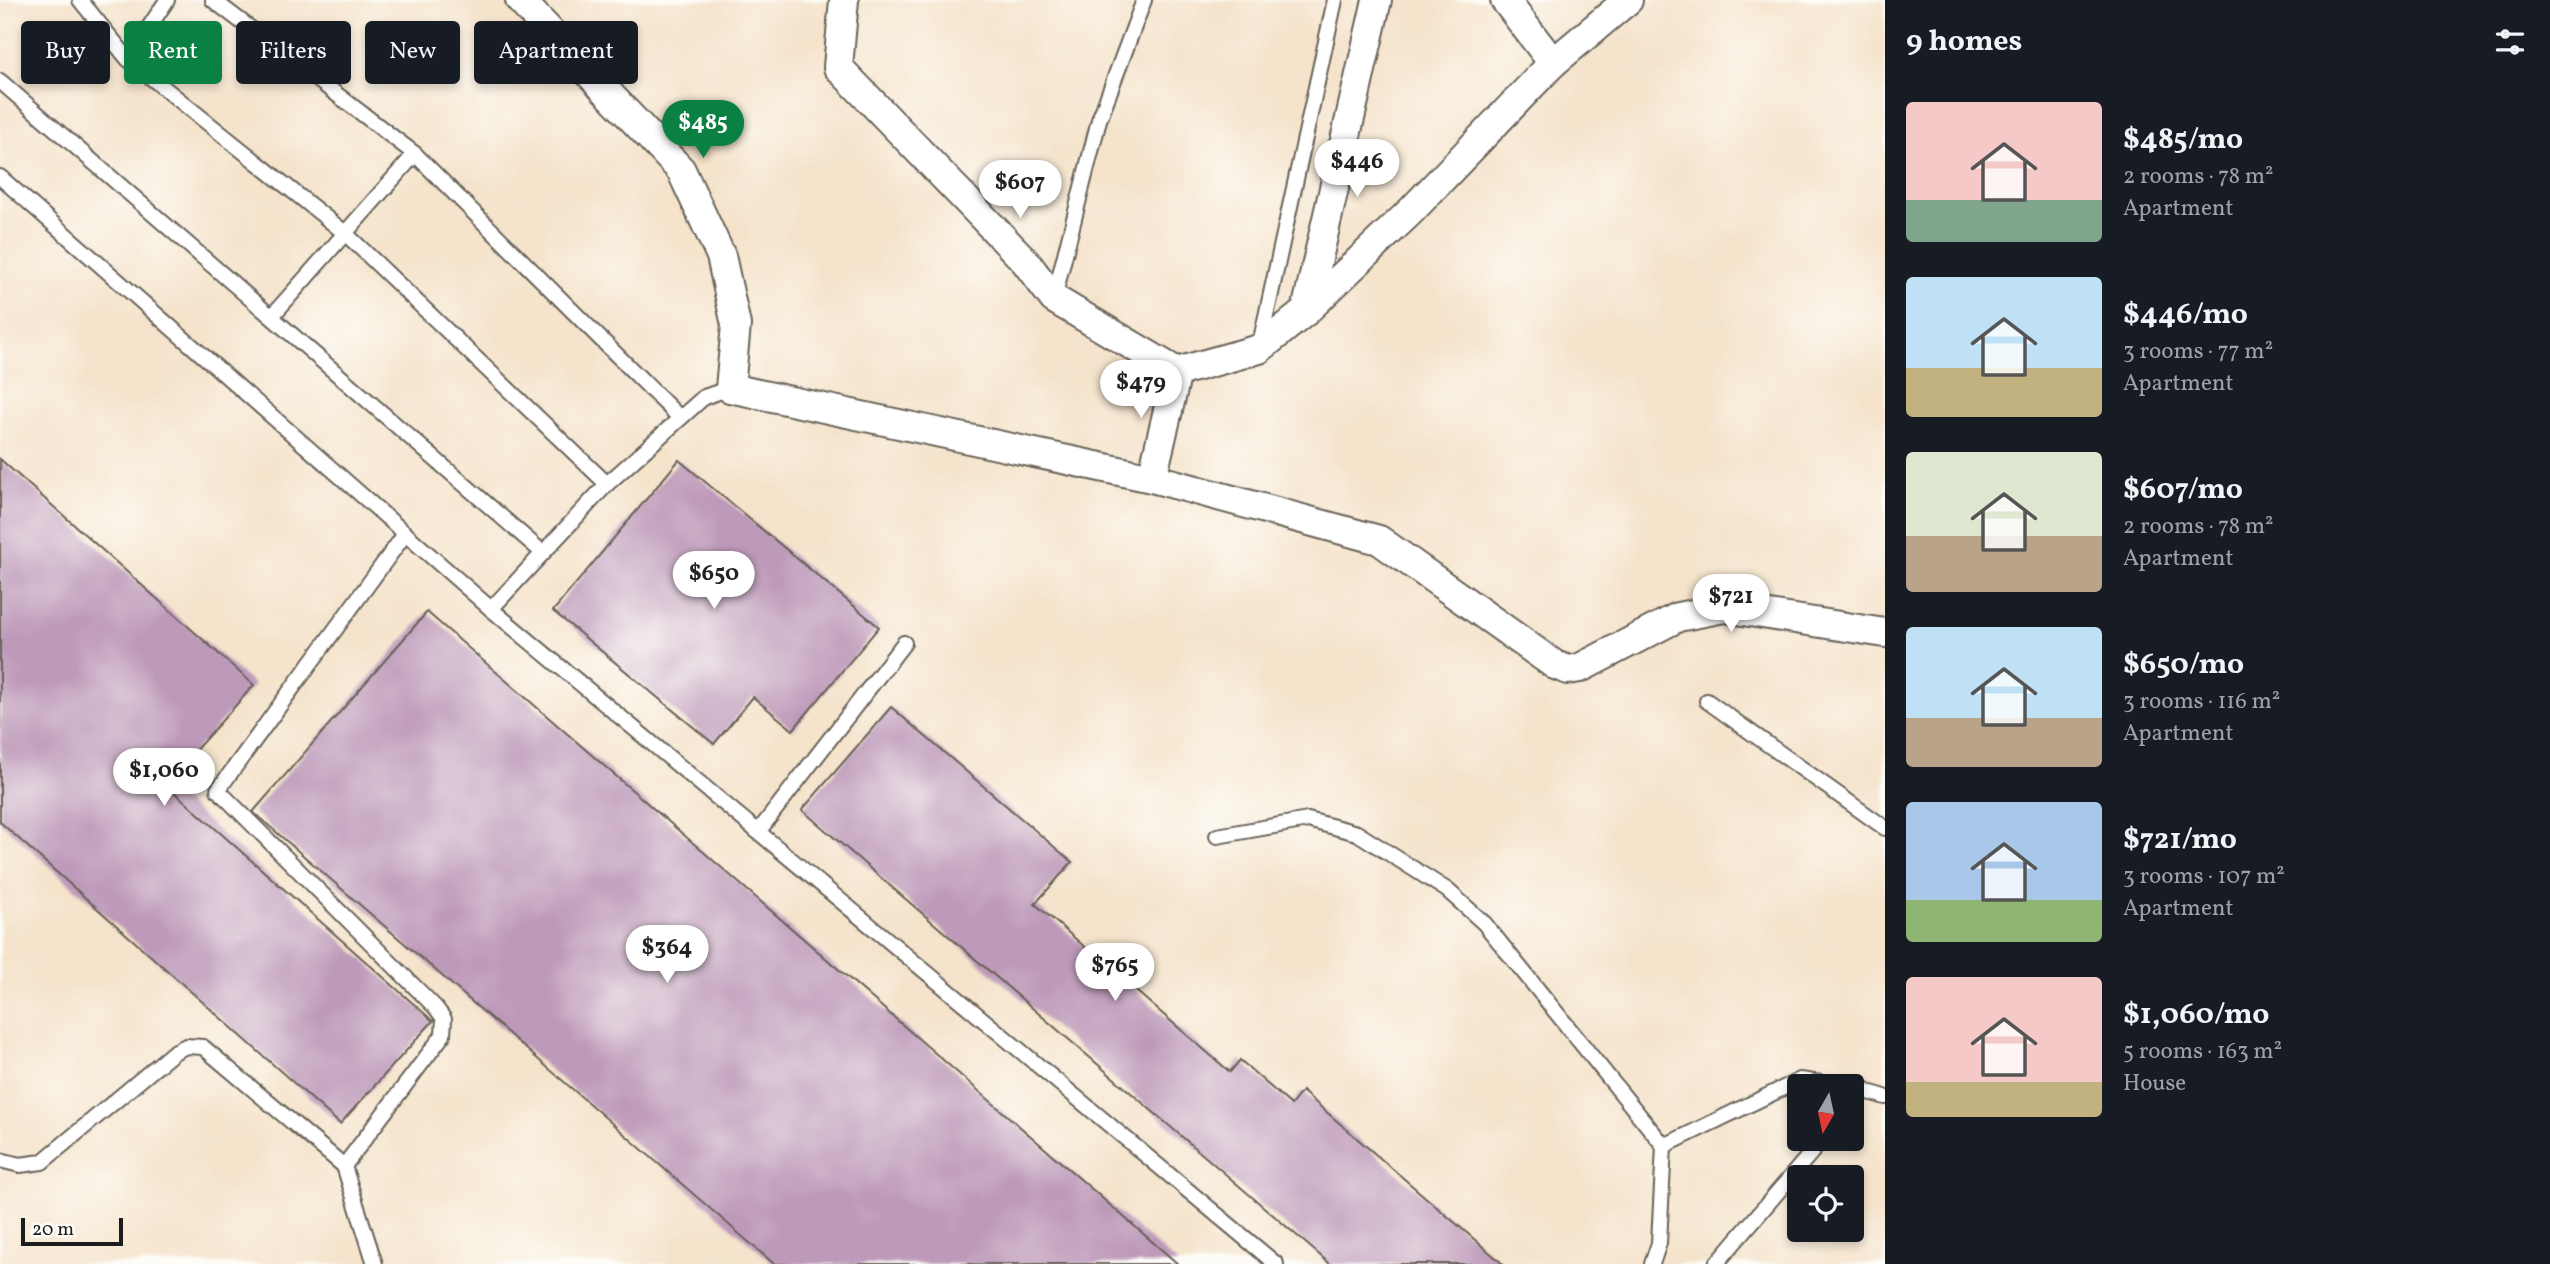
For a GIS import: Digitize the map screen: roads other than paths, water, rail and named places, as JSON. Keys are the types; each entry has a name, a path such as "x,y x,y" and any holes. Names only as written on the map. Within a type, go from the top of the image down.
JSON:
{"street":[{"path":"520,0 681,170 724,268 736,325 730,388 1152,478 1379,540 1555,665 1568,670 1580,668 1678,617 1724,608 1885,633"},
{"path":"845,0 838,67 1025,261 1054,299 1177,372 1259,349 1306,311 1411,211 1553,64 1628,0"},
{"path":"1306,311 1377,0"},
{"path":"1505,0 1553,64"},
{"path":"1152,478 1177,372"}],"lane":[{"path":"80,0 124,54"},
{"path":"153,21 167,0"},
{"path":"213,0 415,154 680,418"},
{"path":"1054,299 1099,120 1144,0"},
{"path":"1259,349 1335,0"},
{"path":"0,81 542,552"},
{"path":"159,84 345,233 607,484"},
{"path":"272,316 415,154"},
{"path":"0,177 491,609 1276,1264"},
{"path":"491,609 607,484 704,397 730,388"},
{"path":"344,1166 443,1035 443,1019 436,1008 218,790 405,534"},
{"path":"758,832 904,643"},
{"path":"1707,701 1885,828"},
{"path":"1217,836 1308,820 1357,833 1447,890 1484,923 1664,1146 1659,1243 1652,1264"},
{"path":"0,1160 20,1165 42,1162 174,1052 186,1046 203,1047 344,1166 375,1264"},
{"path":"1664,1146 1787,1086"},
{"path":"1864,1091 1885,1097"},
{"path":"1716,1264 1812,1152"}]}
